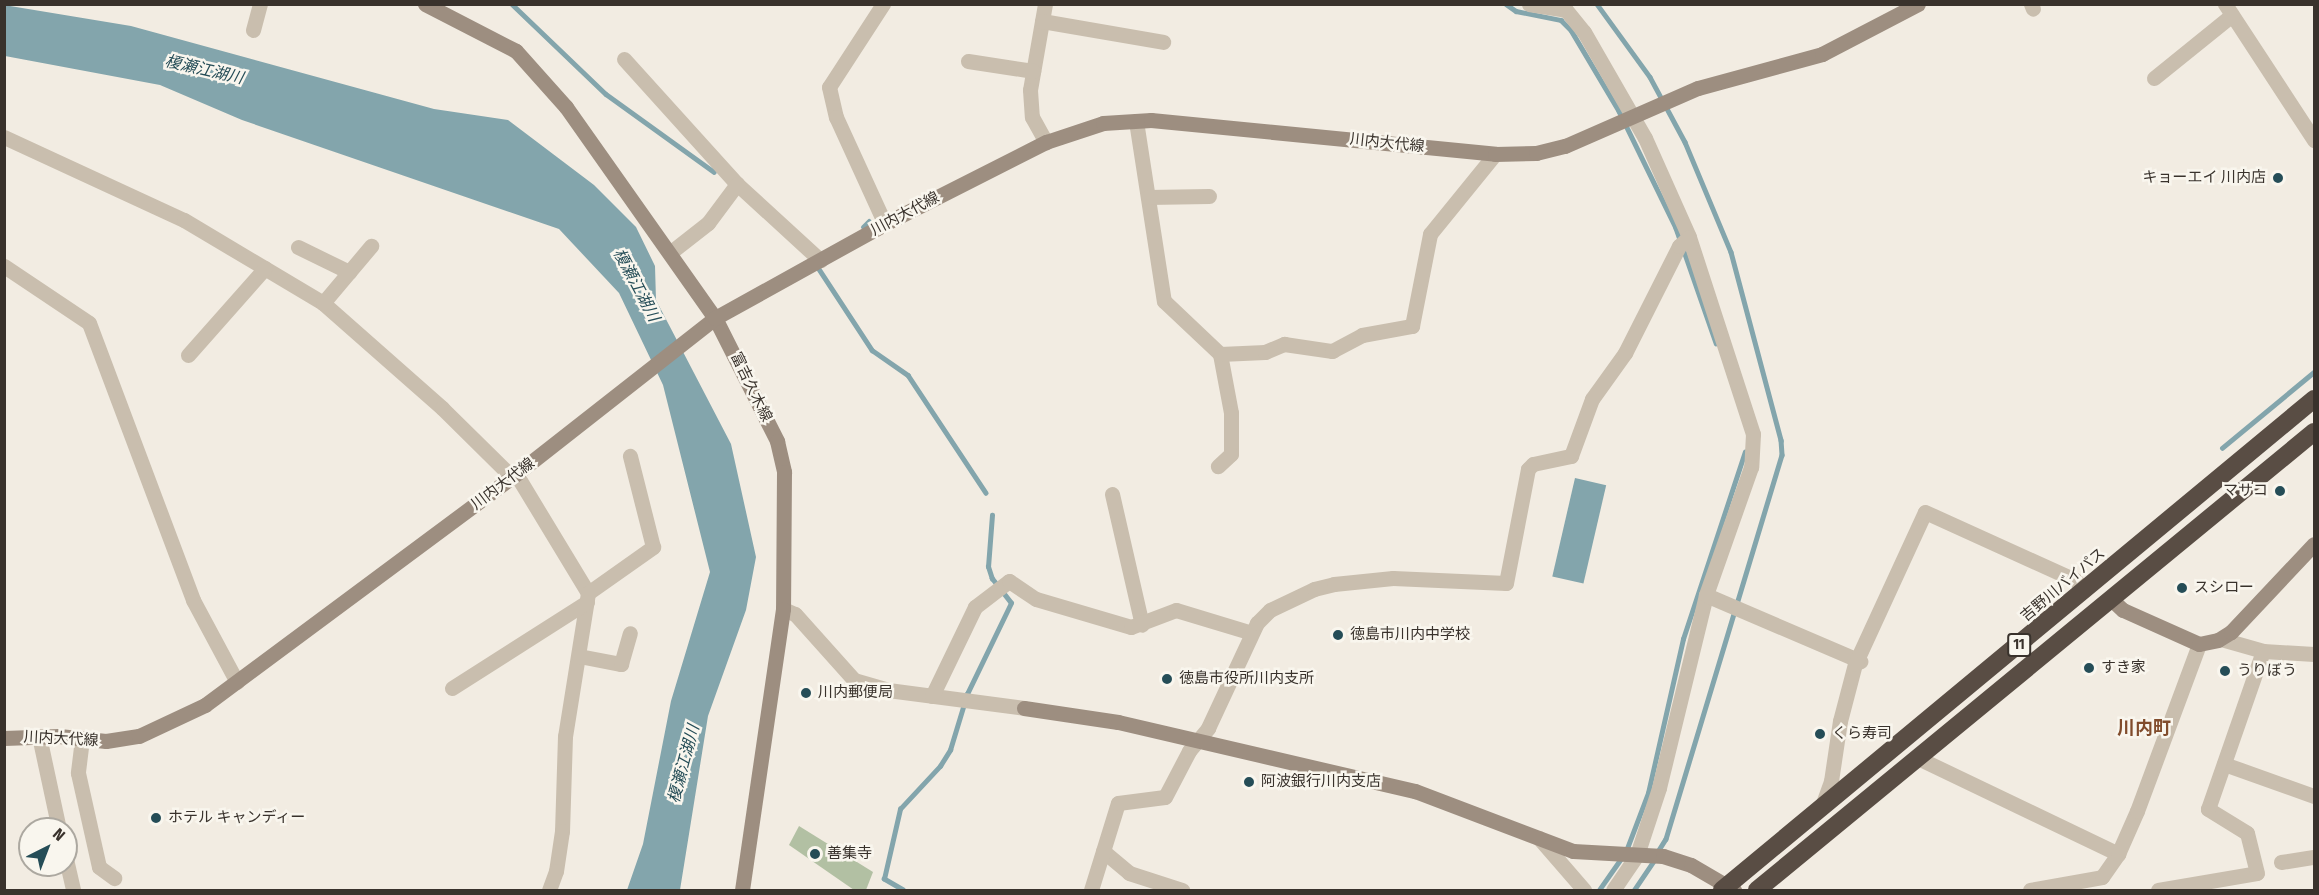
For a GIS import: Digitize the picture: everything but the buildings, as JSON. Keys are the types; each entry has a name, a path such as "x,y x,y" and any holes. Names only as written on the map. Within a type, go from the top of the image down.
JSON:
{"highway":[{"name":"吉野川バイパス","path":"1728,889 1822,806 2314,399"},
{"name":"11","path":"1757,891 2314,432"}],"main road":[{"name":"富吉久木線","path":"425,4 516,51 566,106 671,252 715,318 777,441 784,472 783,609 742,891"},
{"name":"川内大代線","path":"4,738 39,736 106,741 149,732 195,710 237,682 514,476 652,370 715,318 885,224 1046,142 1103,123 1136,121 1495,154 1536,153 1565,146 1664,102 1822,54 1918,4"},
{"path":"2111,599 2123,610 2199,644 2221,639 2314,544"},
{"path":"1024,708 1118,722 1415,791 1486,814 1573,851 1638,855 1691,865 1728,889"}],"street":[{"path":"253,30 260,4"},
{"path":"883,4 828,87 836,117 885,224"},
{"path":"1045,4 1033,71 1032,117 1046,142"},
{"path":"1529,4 1566,10 1584,32 1684,241 1753,434 1751,467 1706,595 1659,788 1638,855 1612,891"},
{"path":"2154,78 2228,10 2314,140"},
{"path":"1042,21 1163,42"},
{"path":"624,59 737,184 820,260"},
{"path":"968,61 1033,71"},
{"path":"1136,121 1164,301 1220,354 1231,413 1231,454 1218,466"},
{"path":"4,137 141,197 323,303 442,408 514,476 588,597 565,736 562,831 556,872 549,891"},
{"path":"1220,354 1265,352 1284,344 1332,351 1362,335 1412,326 1430,234 1495,154"},
{"path":"671,252 708,223 737,184"},
{"path":"1148,197 1209,196"},
{"path":"1091,891 1118,803 1165,798 1197,740 1208,728 1252,633 1263,615 1280,604 1334,584 1394,578 1506,583 1528,469 1533,464 1571,456 1592,399 1625,353 1684,241"},
{"path":"323,303 371,246"},
{"path":"298,247 349,272"},
{"path":"4,266 89,323 193,600 237,682"},
{"path":"188,355 265,268"},
{"path":"452,688 588,597 652,547 630,456"},
{"path":"1112,494 1142,625"},
{"path":"1822,806 1831,781 1840,721 1856,664 1860,661 1925,512 2074,580 2085,590"},
{"path":"932,696 975,607 1009,580 1036,599 1131,627 1142,625 1176,610 1252,633"},
{"path":"1706,595 1860,661"},
{"path":"783,609 795,614 854,680 932,696 1024,708"},
{"path":"579,656 621,664 630,633"},
{"path":"2221,639 2263,651 2314,654"},
{"path":"2030,891 2102,877 2118,854 2199,644"},
{"path":"2158,891 2257,873 2247,833 2208,810 2263,651"},
{"path":"39,736 56,817"},
{"path":"82,738 78,773 99,867 114,878"},
{"path":"1920,759 2118,854"},
{"path":"2224,764 2314,796"},
{"path":"1539,838 1584,891"},
{"path":"1103,851 1129,873 1182,891"},
{"path":"2281,862 2314,857"}],"green space":[{"path":"799,826 873,872 866,890 854,890 789,845"}],"water":[{"name":"榎瀬江湖川","path":"4,5 131,26 434,109 508,120 594,185 636,227 655,266 656,300 731,444 756,557 746,610 708,716 680,890 627,890 643,844 671,701 710,572 663,385 619,293 559,229 242,120 160,85 5,56"},
{"path":"1575,478 1606,485 1583,584 1552,576"}],"waterway":[{"path":"512,4 606,94 714,172"},
{"path":"1506,4 1516,11 1561,20 1571,30 1619,111 1676,228 1716,343"},
{"path":"1597,4 1650,77 1685,142 1731,252 1781,440 1782,455 1666,839 1658,852"},
{"path":"863,227 869,221"},
{"path":"819,269 872,350 908,375 986,493"},
{"path":"2222,448 2314,372"},
{"path":"1626,851 1648,793 1683,639 1745,452"},
{"path":"903,890 884,879 900,809 940,766 950,750 967,694 1011,603 992,579 988,567 992,515"},
{"path":"1599,890 1621,858"},
{"path":"1634,890 1654,860"}],"place":[{"name":"キョーエイ 川内店","path":"2278,178"},
{"name":"マサコ","path":"2280,491"},
{"name":"スシロー","path":"2182,588"},
{"name":"徳島市川内中学校","path":"1338,635"},
{"name":"すき家","path":"2089,668"},
{"name":"うりぼう","path":"2225,671"},
{"name":"徳島市役所川内支所","path":"1167,679"},
{"name":"川内郵便局","path":"806,693"},
{"name":"くら寿司","path":"1820,734"},
{"name":"阿波銀行川内支店","path":"1249,782"},
{"name":"ホテル キャンディー","path":"156,818"},
{"name":"善集寺","path":"815,854"}],"district":[{"name":"川内町","path":"2144,728"}]}
